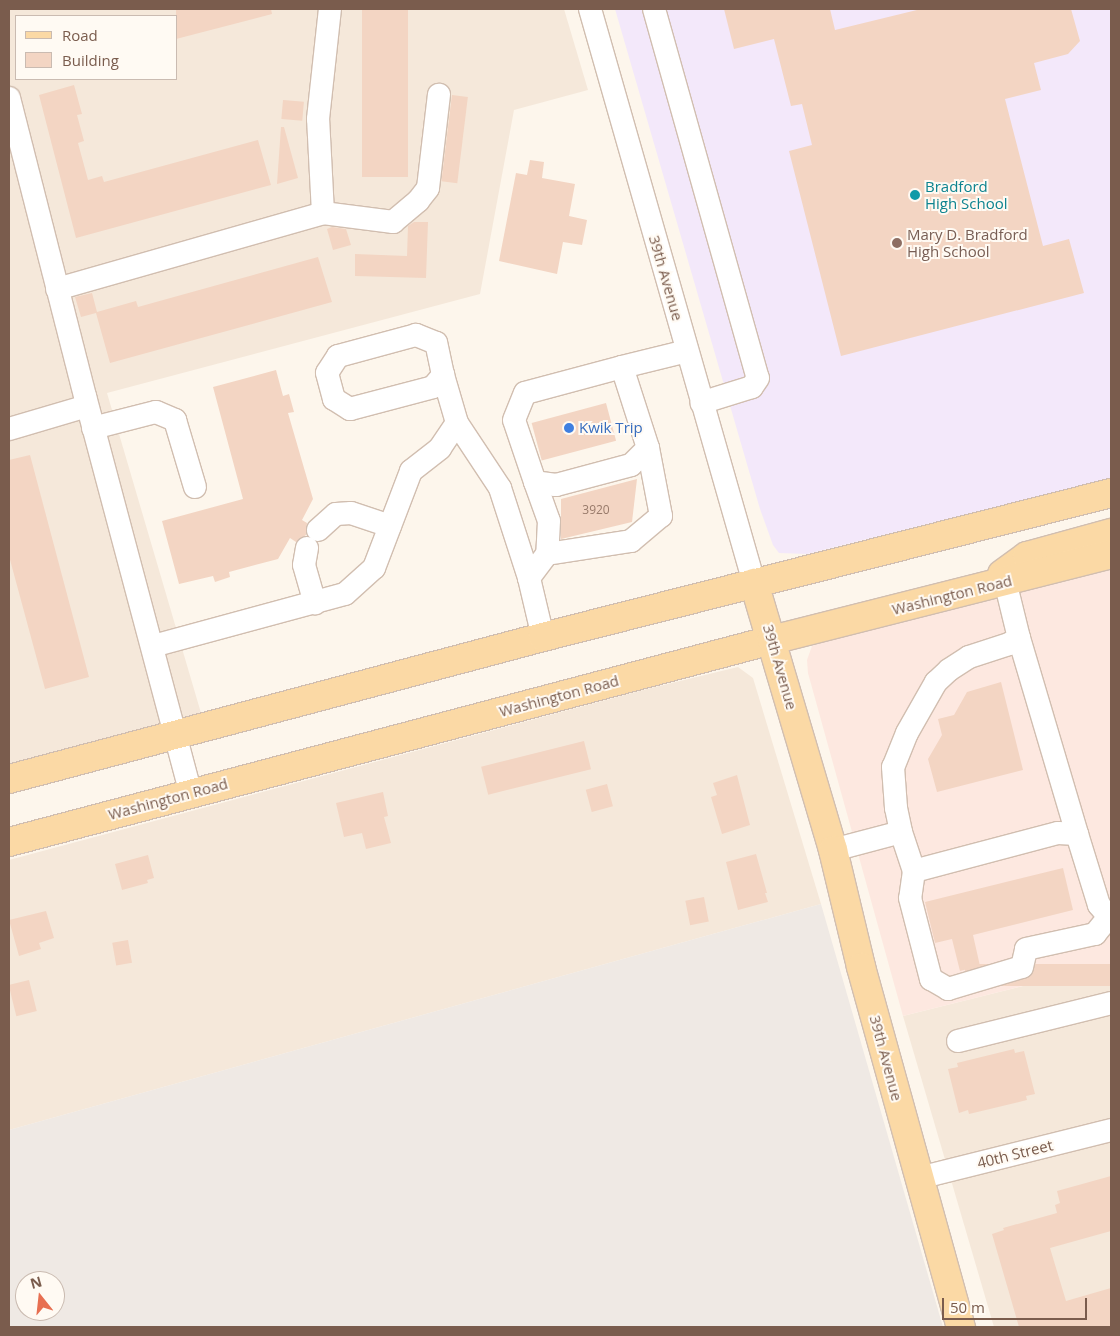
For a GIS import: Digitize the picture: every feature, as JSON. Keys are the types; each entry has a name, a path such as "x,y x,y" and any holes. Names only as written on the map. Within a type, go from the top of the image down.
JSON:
{"main road":[{"path":"9,779 176,733 543,637 1111,492"},
{"path":"996,583 1027,556 1111,533"},
{"name":"Washington Road","path":"9,842 772,640 1111,554"},
{"name":"39th Avenue","path":"754,583 833,850 861,967 962,1327"}],"street":[{"path":"323,213 318,119 330,9"},
{"name":"39th Avenue","path":"590,9 701,403 754,583"},
{"path":"654,9 758,378 752,388 701,403"},
{"path":"57,289 323,213 393,222 418,201 428,188 439,95"},
{"path":"9,98 87,406 191,793"},
{"path":"443,374 432,387 350,409 334,399 327,373 338,356 416,335 436,343 457,424 500,488 529,578 543,637"},
{"path":"529,578 548,554 549,521 514,420 525,394 687,351"},
{"path":"548,554 631,541 661,516 648,448 622,367"},
{"path":"9,429 87,406"},
{"path":"93,428 156,412 175,420 195,488"},
{"path":"153,646 345,594 374,568 411,471 440,448 457,424"},
{"path":"535,482 556,485 631,465 648,448"},
{"path":"315,603 304,565 312,539 336,514 350,513 390,526"},
{"path":"996,583 1019,638 1100,905 1110,917 1095,934 1026,949 1022,968 948,989 931,979 910,898 914,870 901,832 896,808 893,767 907,733 936,682 949,670 969,657 1009,644 1019,638"},
{"path":"833,850 901,832"},
{"path":"914,870 1058,833 1077,834"},
{"path":"958,1041 1111,1002"},
{"name":"40th Street","path":"919,1178 1111,1130"}],"shaded area":[{"path":"9,9 564,9 588,90 514,110 480,294 107,393 201,713 9,765"},
{"name":"Mary D. Bradford High School","path":"615,9 1111,9 1111,478 807,554 779,553 773,545 760,509"},
{"path":"1111,569 1111,964 903,1016 808,673 807,660 812,646 834,638"},
{"path":"738,667 753,678 821,904 9,1130 9,860 647,689"},
{"path":"821,904 943,1327 9,1327 9,1130"},
{"path":"1111,964 1111,1327 994,1327 903,1016"}],"building":[{"path":"176,9 271,9 272,14 178,38 178,15 176,15"},
{"path":"362,9 408,9 408,177 362,177"},
{"name":"Bradford High School","path":"724,9 830,9 835,30 921,9 1071,9 1080,41 1068,54 1034,63 1041,90 1005,99 1043,246 1069,239 1084,293 841,356 789,151 812,145 802,104 791,106 774,39 734,49"},
{"path":"74,85 82,114 77,115 84,141 78,143 88,180 102,176 104,182 258,140 271,185 76,238 39,95"},
{"path":"452,95 468,97 457,183 441,181"},
{"path":"283,100 304,102 302,121 281,119"},
{"path":"281,127 284,127 298,178 277,184"},
{"path":"530,160 544,162 542,178 575,184 569,216 587,220 582,245 563,242 557,274 499,261 516,173 527,175"},
{"path":"414,222 428,222 426,278 355,276 355,254 407,256 408,226"},
{"path":"332,227 346,229 351,245 333,250 327,229"},
{"path":"318,257 332,302 110,363 96,313 81,317 75,297 92,293 97,312 136,301 138,307"},
{"path":"276,370 283,396 289,394 294,412 288,413 313,499 302,520 307,523 306,535 296,542 290,538 278,559 229,572 230,577 215,582 213,576 179,584 162,521 243,499 213,387"},
{"name":"Kwik Trip","path":"606,403 616,441 542,461 532,423"},
{"path":"30,455 89,677 45,689 9,556 9,460"},
{"name":"Kwik Trip","path":"637,479 632,522 561,539 561,499"},
{"path":"1001,682 1023,770 937,792 928,759 942,735 938,719 954,715 967,692"},
{"path":"584,741 591,769 488,795 481,767"},
{"path":"737,775 750,825 722,834 711,797 717,795 713,783"},
{"path":"607,784 613,806 592,812 586,790"},
{"path":"383,792 388,816 384,817 391,843 366,849 362,833 344,837 336,803"},
{"path":"756,854 768,902 738,910 726,862"},
{"path":"148,855 154,878 147,880 148,883 122,890 115,864"},
{"path":"1063,868 1073,910 973,935 980,966 960,971 952,939 935,943 925,902"},
{"path":"704,897 709,922 690,925 685,901"},
{"path":"46,911 54,938 39,943 41,949 19,956 9,920"},
{"path":"128,940 132,963 116,965 112,943"},
{"path":"965,964 1111,964 1111,986 965,986"},
{"path":"29,980 37,1011 16,1016 9,985"},
{"path":"1014,1049 1015,1053 1024,1051 1035,1094 1026,1096 1027,1100 969,1114 968,1110 959,1113 948,1069 958,1067 957,1063"},
{"path":"1111,1176 1111,1231 1050,1248 1066,1301 1111,1288 1111,1327 1019,1327 992,1234 1004,1230 1003,1228 1057,1213 1055,1205 1060,1203 1057,1191"}],"place":[{"name":"Bradford High School","path":"915,195"},
{"name":"Mary D. Bradford High School","path":"897,243"},
{"name":"Kwik Trip","path":"569,428"}]}
